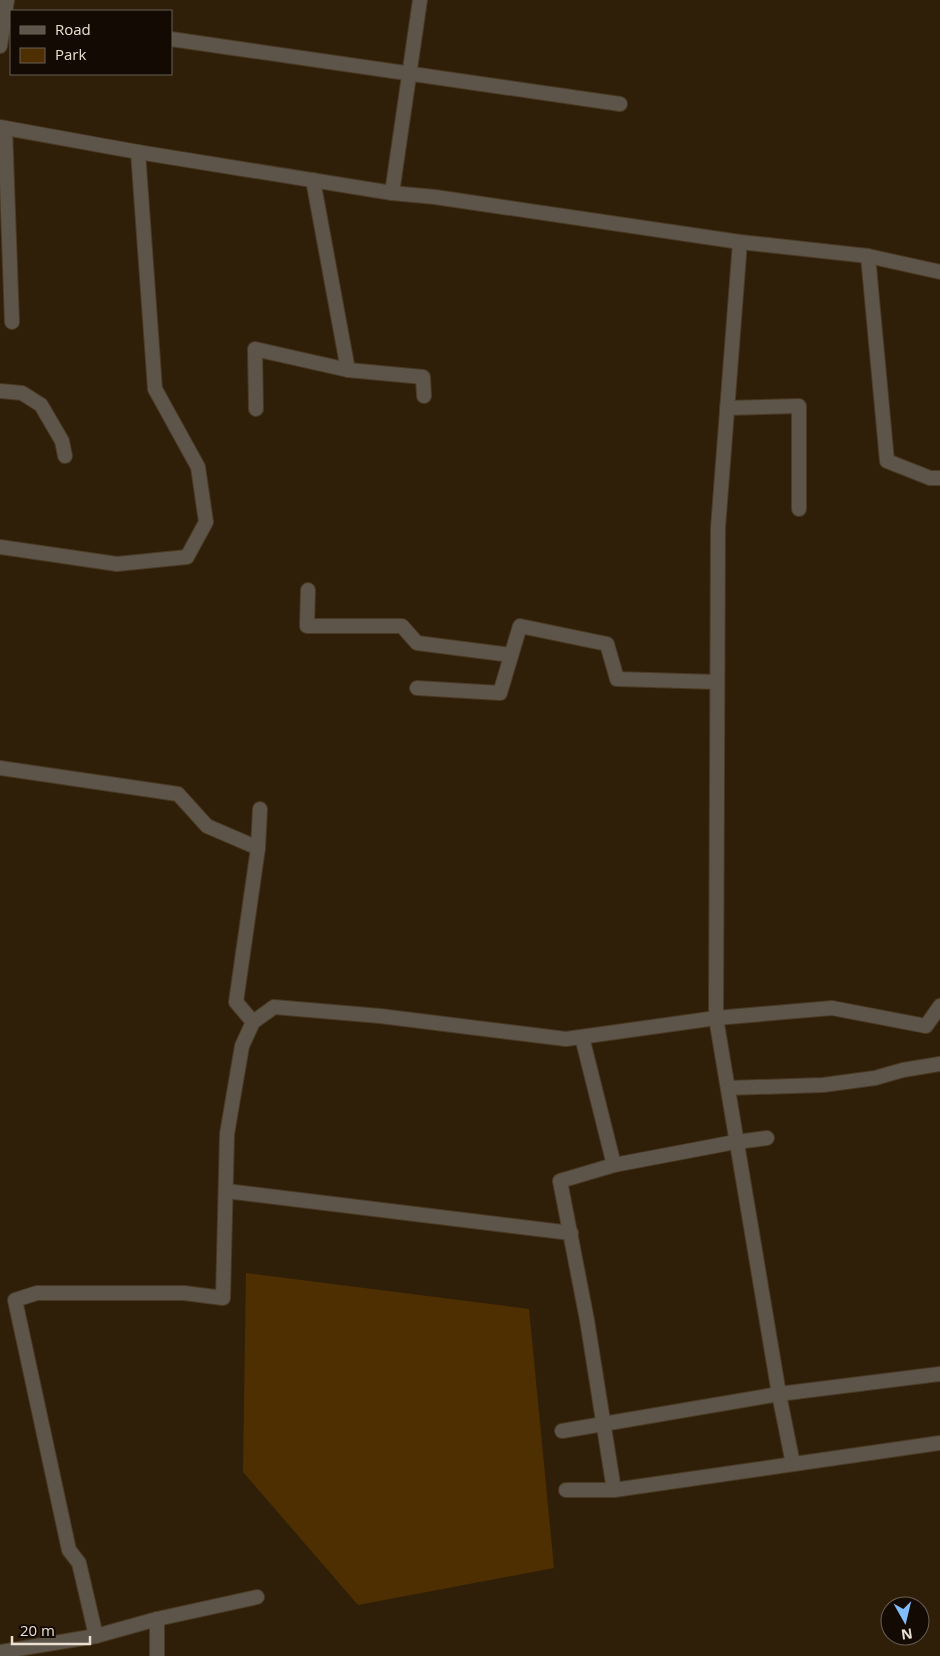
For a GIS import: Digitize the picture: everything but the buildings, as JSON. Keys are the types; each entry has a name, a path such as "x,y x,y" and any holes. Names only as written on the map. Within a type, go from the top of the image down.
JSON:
{"street":[{"path":"392,193 420,0"},
{"path":"0,46 8,9"},
{"path":"172,39 620,104"},
{"path":"12,322 2,127 138,152 392,193 435,197 740,242 868,256 940,272"},
{"path":"0,547 117,564 187,557 206,522 198,467 155,390 138,152"},
{"path":"313,180 348,370"},
{"path":"740,242 718,528 716,1018 793,1464"},
{"path":"868,256 886,461 930,478 940,478"},
{"path":"256,409 255,349 348,370 423,377 424,396"},
{"path":"0,391 22,393 41,406 62,441 65,456"},
{"path":"727,408 799,406 800,509"},
{"path":"308,590 307,626 402,626 417,643 512,655"},
{"path":"417,688 500,693 520,626 607,644 617,679 717,682"},
{"path":"0,768 178,794 207,826 258,848"},
{"path":"253,1022 236,1002 258,848 260,809"},
{"path":"96,1636 79,1563 69,1550 15,1300 37,1293 184,1293 223,1298 227,1134 242,1046 253,1022 274,1007 380,1016 566,1039 716,1018 832,1008 926,1026 940,1006"},
{"path":"582,1037 614,1165"},
{"path":"728,1088 824,1085 875,1078 903,1070 940,1064"},
{"path":"614,1490 571,1233 560,1181 614,1165 767,1138"},
{"path":"226,1191 571,1233"},
{"path":"562,1431 780,1394 940,1374"},
{"path":"566,1490 614,1490 940,1443"},
{"path":"0,1652 96,1636 156,1619 257,1597"},
{"path":"156,1619 157,1656"}],"green space":[{"path":"246,1273 529,1309 554,1568 358,1605 243,1472"}]}
